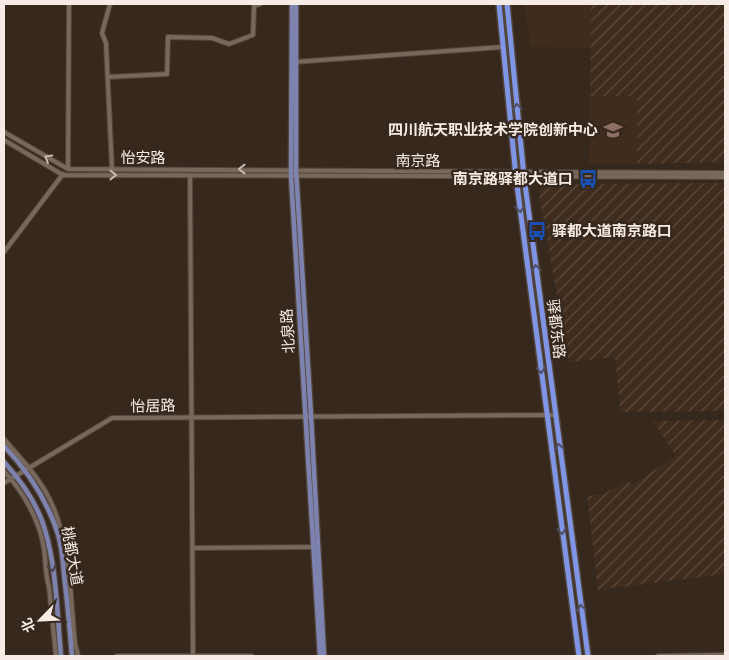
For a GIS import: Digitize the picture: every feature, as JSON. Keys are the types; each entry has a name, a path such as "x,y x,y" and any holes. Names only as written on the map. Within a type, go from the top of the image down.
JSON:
{"highway":[{"name":"驿都东路","path":"498,4 516,175 579,656"},
{"name":"驿都东路","path":"507,4 524,175 588,656"}],"main road":[{"name":"北泉路","path":"294,4 294,176 309,416 320,656"},
{"name":"桃都大道","path":"4,446 27,469 43,499 58,535 62,554 72,656"},
{"name":"桃都大道","path":"4,462 26,488 45,530 53,570 61,656"},
{"name":"北泉路","path":"316,547 324,656"}],"street":[{"path":"4,252 68,169 69,4"},
{"path":"110,4 102,33 106,44 112,169"},
{"path":"108,77 167,74 168,38 212,38 229,44 253,34 254,6 260,4"},
{"path":"294,62 503,47"},
{"path":"4,132 68,169"},
{"path":"4,140 63,175"},
{"name":"怡安路","path":"68,169 294,170"},
{"name":"南京路","path":"294,170 516,175 725,173"},
{"name":"怡安路","path":"63,175 516,175"},
{"path":"524,175 725,177"},
{"path":"190,176 193,655"},
{"name":"怡居路","path":"4,483 112,418 555,415"},
{"path":"4,439 49,499 62,533 67,554 78,656"},
{"path":"4,471 30,509 41,534 45,550 46,577 49,587 56,656"},
{"path":"193,548 316,547"},
{"path":"658,656 725,655"},
{"path":"117,656 252,656"}],"shaded area":[{"path":"525,4 591,4 590,48 530,47"},
{"path":"591,4 725,4 725,162 637,164 637,96 590,96"},
{"name":"四川航天职业技术学院创新中心","path":"590,96 637,96 637,164 589,164"},
{"path":"725,183 725,411 620,412 615,357 569,362 539,195 542,184"},
{"path":"725,420 725,574 598,590 587,496 603,494 628,481 632,485 676,456 653,421"}],"place":[{"name":"四川航天职业技术学院创新中心","path":"613,130"},
{"name":"南京路驿都大道口","path":"588,179"},
{"name":"驿都大道南京路口","path":"537,231"}]}
